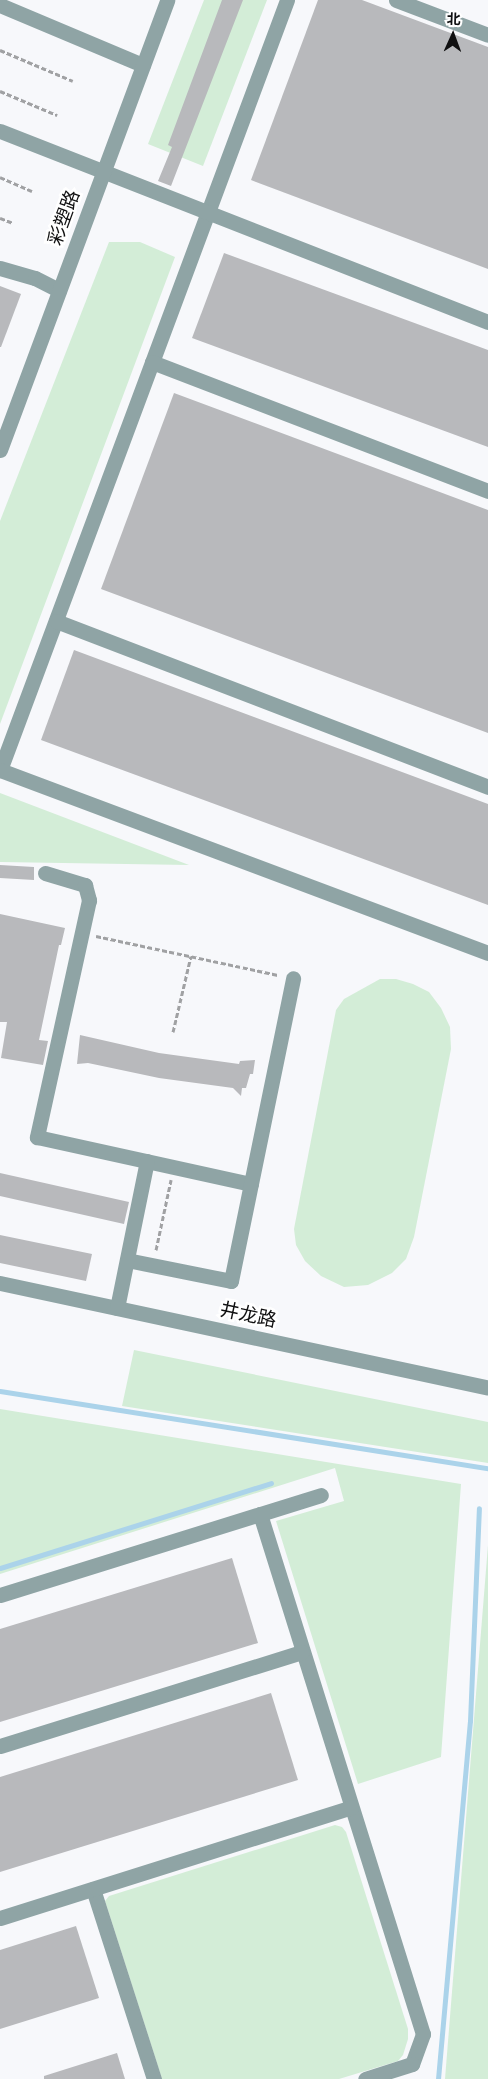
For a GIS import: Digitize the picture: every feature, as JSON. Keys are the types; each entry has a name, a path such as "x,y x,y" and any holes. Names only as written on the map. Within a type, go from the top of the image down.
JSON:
{"street":[{"name":"彩塑路","path":"0,450 167,0"},
{"path":"287,0 0,770 488,953"},
{"path":"396,0 488,35"},
{"path":"0,5 143,65"},
{"path":"0,131 488,322"},
{"path":"0,268 35,278 60,290"},
{"path":"152,362 488,491"},
{"path":"56,621 488,787"},
{"path":"45,873 85,885 89,900 37,1137 251,1184"},
{"path":"127,1260 231,1282 293,978"},
{"path":"116,1308 147,1161"},
{"name":"井龙路","path":"0,1283 488,1388"},
{"path":"0,1595 321,1495"},
{"path":"260,1514 423,2034 412,2064 365,2079"},
{"path":"0,1746 302,1652"},
{"path":"0,1918 351,1807"},
{"path":"93,1889 154,2079"}],"path":[{"path":"0,50 73,81"},
{"path":"0,91 57,115"},
{"path":"0,177 32,191"},
{"path":"0,218 12,223"},
{"path":"81,933 293,978"},
{"path":"173,1032 191,956"},
{"path":"153,1265 174,1168"}],"green space":[{"path":"204,0 267,0 203,166 148,144"},
{"path":"109,242 140,242 175,257 0,724 0,521"},
{"path":"0,793 189,865 0,862"},
{"path":"380,979 396,979 413,984 429,992 441,1008 450,1027 451,1049 414,1237 406,1259 392,1273 368,1285 344,1287 321,1276 305,1261 296,1245 294,1229 336,1010 344,999"},
{"path":"134,1350 488,1422 488,1463 122,1406"},
{"path":"0,1409 461,1484 441,1757 358,1784 276,1521 344,1501 335,1468 0,1574"},
{"path":"488,1545 488,2079 445,2079"},
{"path":"335,1825 342,1827 346,1832 408,2029 408,2039 403,2055 398,2061 339,2079 162,2079 105,1901 109,1896"}],"building":[{"path":"222,0 243,0 171,186 158,181 172,147 168,145"},
{"path":"318,0 362,0 488,47 488,269 251,180"},
{"path":"224,253 488,350 488,447 192,338"},
{"path":"0,286 21,294 1,347 0,347"},
{"path":"174,393 488,510 488,733 101,589"},
{"path":"74,650 488,804 488,905 41,740"},
{"path":"0,865 34,867 34,880 0,878"},
{"path":"0,914 65,928 61,945 59,945 39,1040 48,1041 43,1065 1,1058 7,1022 0,1022"},
{"path":"80,1035 159,1053 239,1064 240,1061 255,1060 253,1074 250,1074 246,1088 242,1088 241,1096 233,1088 159,1078 88,1063 77,1064"},
{"path":"0,1173 129,1202 124,1224 0,1196"},
{"path":"0,1235 92,1254 86,1281 0,1263"},
{"path":"232,1558 258,1643 0,1722 0,1629"},
{"path":"271,1693 298,1780 0,1872 0,1777"},
{"path":"76,1926 99,1998 0,2029 0,1950"},
{"path":"117,2053 125,2079 44,2079 44,2076"}],"waterway":[{"path":"0,1391 488,1468"},
{"path":"0,1568 271,1483"},
{"path":"438,2079 470,1721 479,1508"}]}
